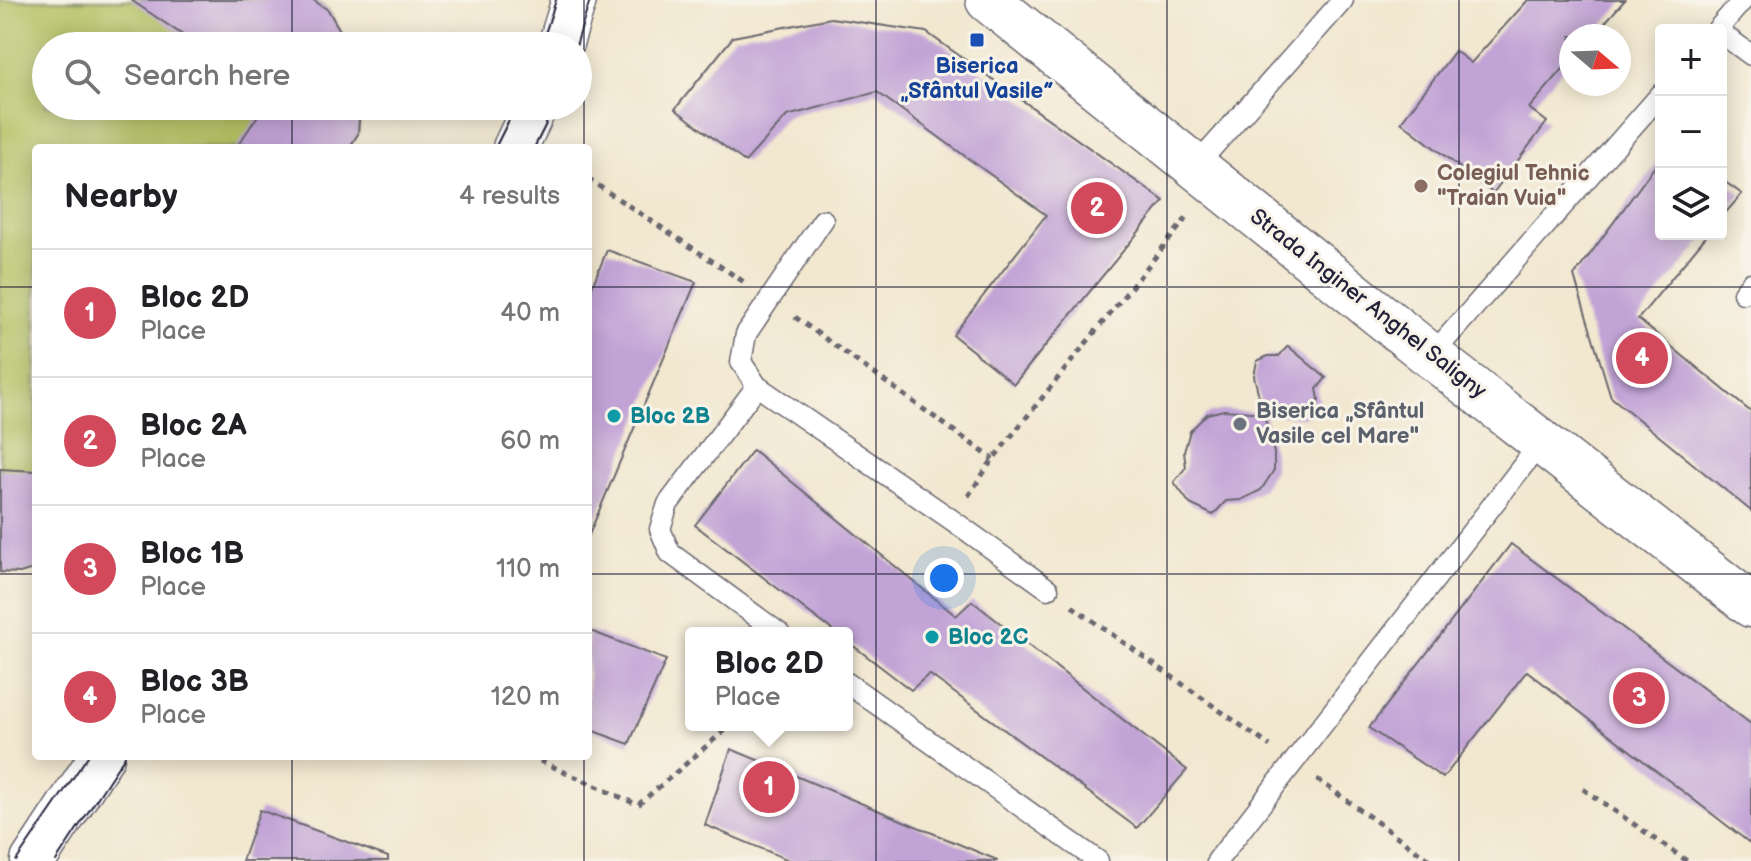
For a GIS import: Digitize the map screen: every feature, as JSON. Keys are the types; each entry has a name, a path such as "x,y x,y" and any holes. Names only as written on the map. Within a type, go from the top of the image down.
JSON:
{"street":[{"path":"564,32 574,0"},
{"name":"Strada Inginer Anghel Saligny","path":"988,0 1431,356 1751,605"},
{"path":"517,144 528,120"},
{"path":"33,861 99,760"}],"lane":[{"path":"1205,175 1343,0"},
{"path":"1725,24 1743,0"},
{"path":"1727,38 1751,55"},
{"path":"1431,356 1659,96"},
{"path":"823,220 746,334 741,362 757,386 1048,589"},
{"path":"757,386 668,504 660,529 670,553 771,627"},
{"path":"1217,861 1542,441"},
{"path":"853,687 1098,861"}],"path":[{"path":"952,520 993,459 1205,175"},
{"path":"1048,589 1431,861"},
{"path":"538,760 638,805 724,731"},
{"path":"1583,789 1687,861"}],"green space":[{"path":"0,0 313,0 328,10 341,32 32,32 32,120 359,120 358,134 352,144 32,144 32,568 20,573 0,572"}],"building":[{"path":"131,0 313,0 328,10 341,32 178,32"},
{"path":"1528,0 1625,0 1604,24 1559,24 1559,74 1529,108 1547,122 1493,193 1401,122 1455,51 1471,63"},
{"path":"831,18 926,32 1164,201 1014,384 953,335 1046,215 877,92 787,116 745,162 675,109 733,37"},
{"path":"255,120 359,120 358,134 352,144 239,144"},
{"path":"1655,166 1655,240 1703,240 1638,319 1751,412 1751,511 1611,397 1574,276"},
{"path":"1727,183 1742,194 1727,211"},
{"name":"Bloc 2B","path":"607,250 696,282 592,528 592,286"},
{"name":"Biserica „Sfântul Vasile cel Mare\"","path":"1288,346 1326,378 1317,389 1317,411 1303,417 1264,414 1274,453 1274,470 1261,490 1241,500 1226,501 1213,515 1190,504 1174,482 1186,467 1184,452 1190,431 1207,414 1224,410 1263,413 1254,376 1257,361 1268,356 1279,356"},
{"name":"Bloc 2C","path":"753,450 956,616 972,601 1187,770 1137,828 929,674 911,690 853,646 853,627 828,627 695,525"},
{"path":"0,469 32,471 32,569 20,573 0,572"},
{"path":"1511,544 1751,724 1751,844 1527,671 1443,778 1369,728"},
{"path":"592,632 666,660 629,744 592,730"},
{"path":"731,749 997,861 791,861 705,825"},
{"path":"260,810 388,857 388,861 242,861"}],"tram line":[{"path":"546,32 556,0"},
{"path":"580,32 590,0"},
{"path":"497,144 509,120"},
{"path":"536,144 548,120"},
{"path":"16,861 85,760"},
{"path":"56,861 122,760"}],"place":[{"name":"Biserica „Sfântul Vasile”","path":"977,40"},
{"name":"Colegiul Tehnic \"Traian Vuia\"","path":"1421,186"},
{"name":"Bloc 2A","path":"1097,208"},
{"name":"Bloc 3B","path":"1642,358"},
{"name":"Bloc 2B","path":"614,416"},
{"name":"Biserica „Sfântul Vasile cel Mare\"","path":"1240,424"},
{"name":"Bloc 2C","path":"932,637"},
{"name":"Bloc 1B","path":"1639,698"},
{"name":"Bloc 2D","path":"769,787"}]}
